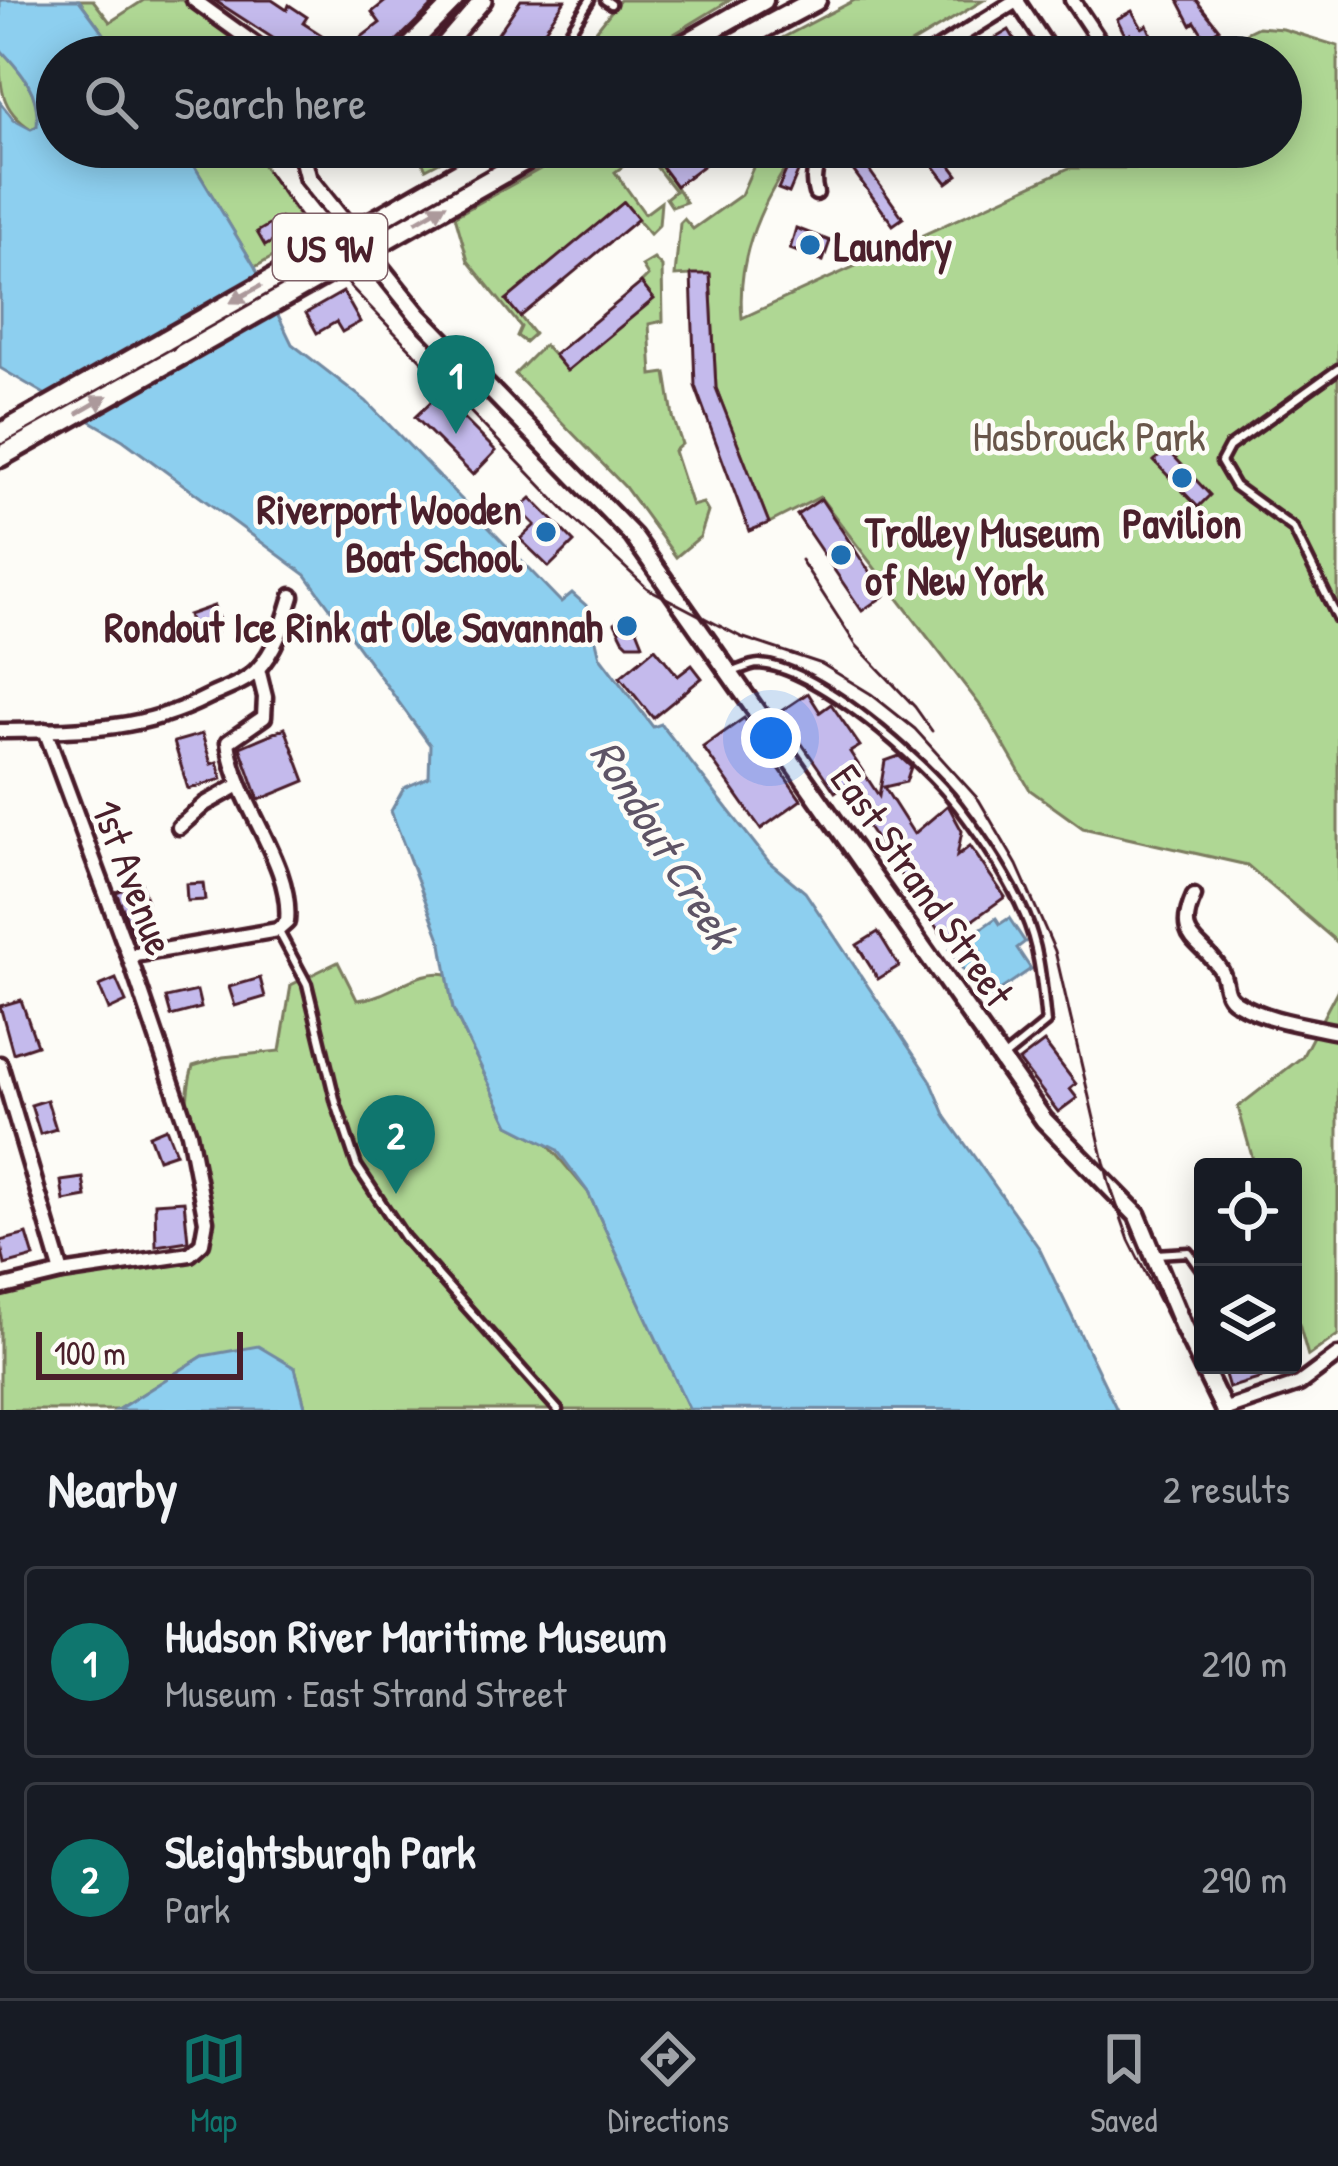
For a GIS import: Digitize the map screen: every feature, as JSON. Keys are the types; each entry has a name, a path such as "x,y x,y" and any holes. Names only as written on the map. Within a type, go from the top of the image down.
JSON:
{"main road":[{"path":"700,36 763,0"},
{"path":"749,36 816,0"},
{"name":"US 9W","path":"0,434 468,168"},
{"name":"US 9W","path":"0,457 509,168"}],"street":[{"path":"194,0 244,36"},
{"path":"420,36 455,0"},
{"path":"452,36 483,0"},
{"path":"960,36 1018,0 1041,36"},
{"path":"1072,0 1096,36"},
{"name":"East Strand Street","path":"306,168 308,178 371,260 418,314 632,536 1056,1134 1137,1215 1224,1410"},
{"path":"816,168 816,193"},
{"path":"0,731 121,727 160,720 245,680 258,669 278,640 292,596"},
{"path":"130,956 278,930 287,922 286,887 239,785 228,742 264,717 258,669"},
{"name":"1st Avenue","path":"45,730 161,1047 204,1196 206,1221 202,1243 190,1254 62,1273"},
{"path":"179,827 205,804 239,785"},
{"path":"1194,896 1187,931 1220,968 1234,1002 1338,1032"},
{"path":"0,1064 62,1273 0,1288"},
{"path":"1224,1410 1299,1384 1338,1355"}],"lane":[{"path":"567,36 590,0"},
{"path":"1338,369 1229,447 1222,462 1235,486 1294,528 1338,619"},
{"path":"730,673 755,664 782,669 844,700 955,802 996,859 1026,918 1040,965 1046,1023 1002,1060"},
{"path":"278,930 307,984 357,1166 404,1237 558,1410"},
{"path":"1156,1254 1189,1252 1199,1266"}],"green space":[{"path":"79,0 93,0 110,22 144,0 182,0 242,36 106,36"},
{"path":"620,0 730,0 671,36 592,36"},
{"path":"855,0 984,0 924,36 786,36"},
{"name":"Hasbrouck Park","path":"1258,27 1283,29 1338,46 1338,943 1247,865 1083,828 1030,790 983,709 820,497 769,523 716,388 710,274 675,276 680,223 684,219 693,229 741,195 753,168 786,168 748,249 742,318 1069,168 1302,168 1302,36 1239,36"},
{"path":"0,49 28,84 36,103 36,127 31,129 13,114 2,86"},
{"path":"196,168 265,168 312,235 255,267"},
{"path":"542,168 621,168 615,172 645,214 661,202 659,225 650,234 623,203 507,300 534,334 525,342 517,336 521,327 468,261 455,216"},
{"path":"657,168 663,168 686,202 672,207 666,198 675,191"},
{"path":"654,259 662,267 663,321 649,324 652,375 666,373 682,444 674,451 692,506 703,503 708,512 700,537 676,557 625,487 515,374 544,345 567,370 653,299 641,283 648,276 642,266"},
{"path":"338,962 357,1000 425,975 447,974 453,1009 509,1125 548,1145 588,1192 690,1410 306,1410 295,1368 203,1356 117,1410 0,1410 0,1288 178,1258 203,1238 187,1129 193,1066 223,1057 280,1051 291,985"},
{"path":"1338,989 1338,1335 1308,1356 1302,1335 1302,1158 1252,1158 1238,1107 1302,1057"}],"water":[{"path":"0,0 79,0 106,36 36,36 36,103 28,84 0,49"},
{"name":"Rondout Creek","path":"0,102 14,120 31,129 36,126 36,168 196,168 255,267 292,344 366,401 561,602 572,593 588,607 600,657 653,727 661,724 769,862 805,892 930,1079 946,1117 1039,1248 1117,1410 689,1409 588,1192 556,1149 509,1125 453,1009 442,944 391,811 404,788 429,777 430,745 306,575 123,440 0,368"},
{"path":"996,918 1000,924 1009,918 1025,942 1017,948 1031,969 984,1001 950,950"},
{"path":"258,1346 295,1368 306,1410 117,1410 203,1356"}],"building":[{"path":"214,0 272,0 287,10 289,5 307,17 303,23 323,36 270,36"},
{"path":"387,0 438,0 401,36 363,36 380,23 372,12"},
{"path":"521,0 565,0 541,36 496,36"},
{"path":"1178,0 1196,0 1219,29 1204,36 1195,22 1191,25"},
{"path":"1132,11 1152,36 1126,36 1117,19"},
{"path":"662,168 700,168 676,186"},
{"path":"787,168 800,168 789,193 778,189"},
{"path":"851,168 868,168 903,218 893,225"},
{"path":"935,168 953,168 958,175 947,183"},
{"path":"624,202 638,219 520,317 506,300"},
{"path":"281,218 289,232 265,246 257,232"},
{"name":"Laundry","path":"796,228 830,241 823,261 790,249"},
{"path":"691,274 710,274 716,388 769,523 749,531 695,386"},
{"path":"641,283 654,299 567,371 554,355"},
{"path":"343,292 360,322 342,332 336,322 317,333 306,313"},
{"path":"439,394 496,451 473,475 415,417"},
{"name":"Pavilion","path":"1167,449 1210,495 1198,507 1154,461"},
{"name":"Riverport Wooden Boat School","path":"531,498 574,542 549,567 520,539 535,525 519,509"},
{"name":"Trolley Museum of New York","path":"821,499 885,595 862,611 797,515"},
{"path":"214,606 221,626 214,628 216,633 196,639 188,615"},
{"name":"Rondout Ice Rink at Ole Savannah","path":"622,614 633,619 643,644 628,644 623,639 615,623"},
{"path":"655,648 678,676 692,665 702,678 653,718 620,677"},
{"path":"808,693 820,712 831,704 860,746 850,752 879,796 885,761 899,756 911,767 906,782 884,787 914,834 948,805 962,831 957,856 970,846 1005,897 945,940 866,824 872,820 853,798 849,782 835,792 780,712"},
{"path":"744,718 801,800 761,829 703,747"},
{"path":"285,728 305,781 259,800 240,747"},
{"path":"202,734 211,764 217,762 222,779 188,789 174,742"},
{"path":"141,883 147,902 140,904 151,933 135,938 116,892"},
{"path":"203,883 205,900 187,901 186,884"},
{"path":"878,932 899,966 878,979 857,945"},
{"path":"260,978 265,997 235,1006 229,987"},
{"path":"116,979 126,1002 109,1010 99,986"},
{"path":"197,991 201,1008 171,1016 166,998"},
{"path":"21,1000 37,1045 13,1053 0,1006"},
{"path":"1044,1042 1076,1084 1070,1089 1077,1098 1058,1112 1019,1061"},
{"path":"47,1100 56,1129 40,1134 31,1105"},
{"path":"166,1128 176,1153 158,1159 149,1135"},
{"path":"83,1178 86,1197 64,1201 61,1181"},
{"path":"184,1201 188,1241 156,1246 155,1203"},
{"path":"27,1234 34,1257 5,1265 0,1241"},
{"path":"1225,1374 1264,1374 1265,1377 1229,1388"}],"tram line":[{"path":"267,171 351,287 568,514 647,588 741,637 822,664 871,694 915,729 979,800 1017,865 1055,951 1109,1183 1129,1240 1214,1410"},
{"path":"801,560 856,645 932,731"}],"place":[{"name":"Laundry","path":"810,245"},
{"name":"Hudson River Maritime Museum","path":"456,434"},
{"name":"Pavilion","path":"1182,478"},
{"name":"Riverport Wooden Boat School","path":"546,532"},
{"name":"Trolley Museum of New York","path":"841,555"},
{"name":"Rondout Ice Rink at Ole Savannah","path":"627,626"},
{"name":"Sleightsburgh Park","path":"396,1194"}]}
